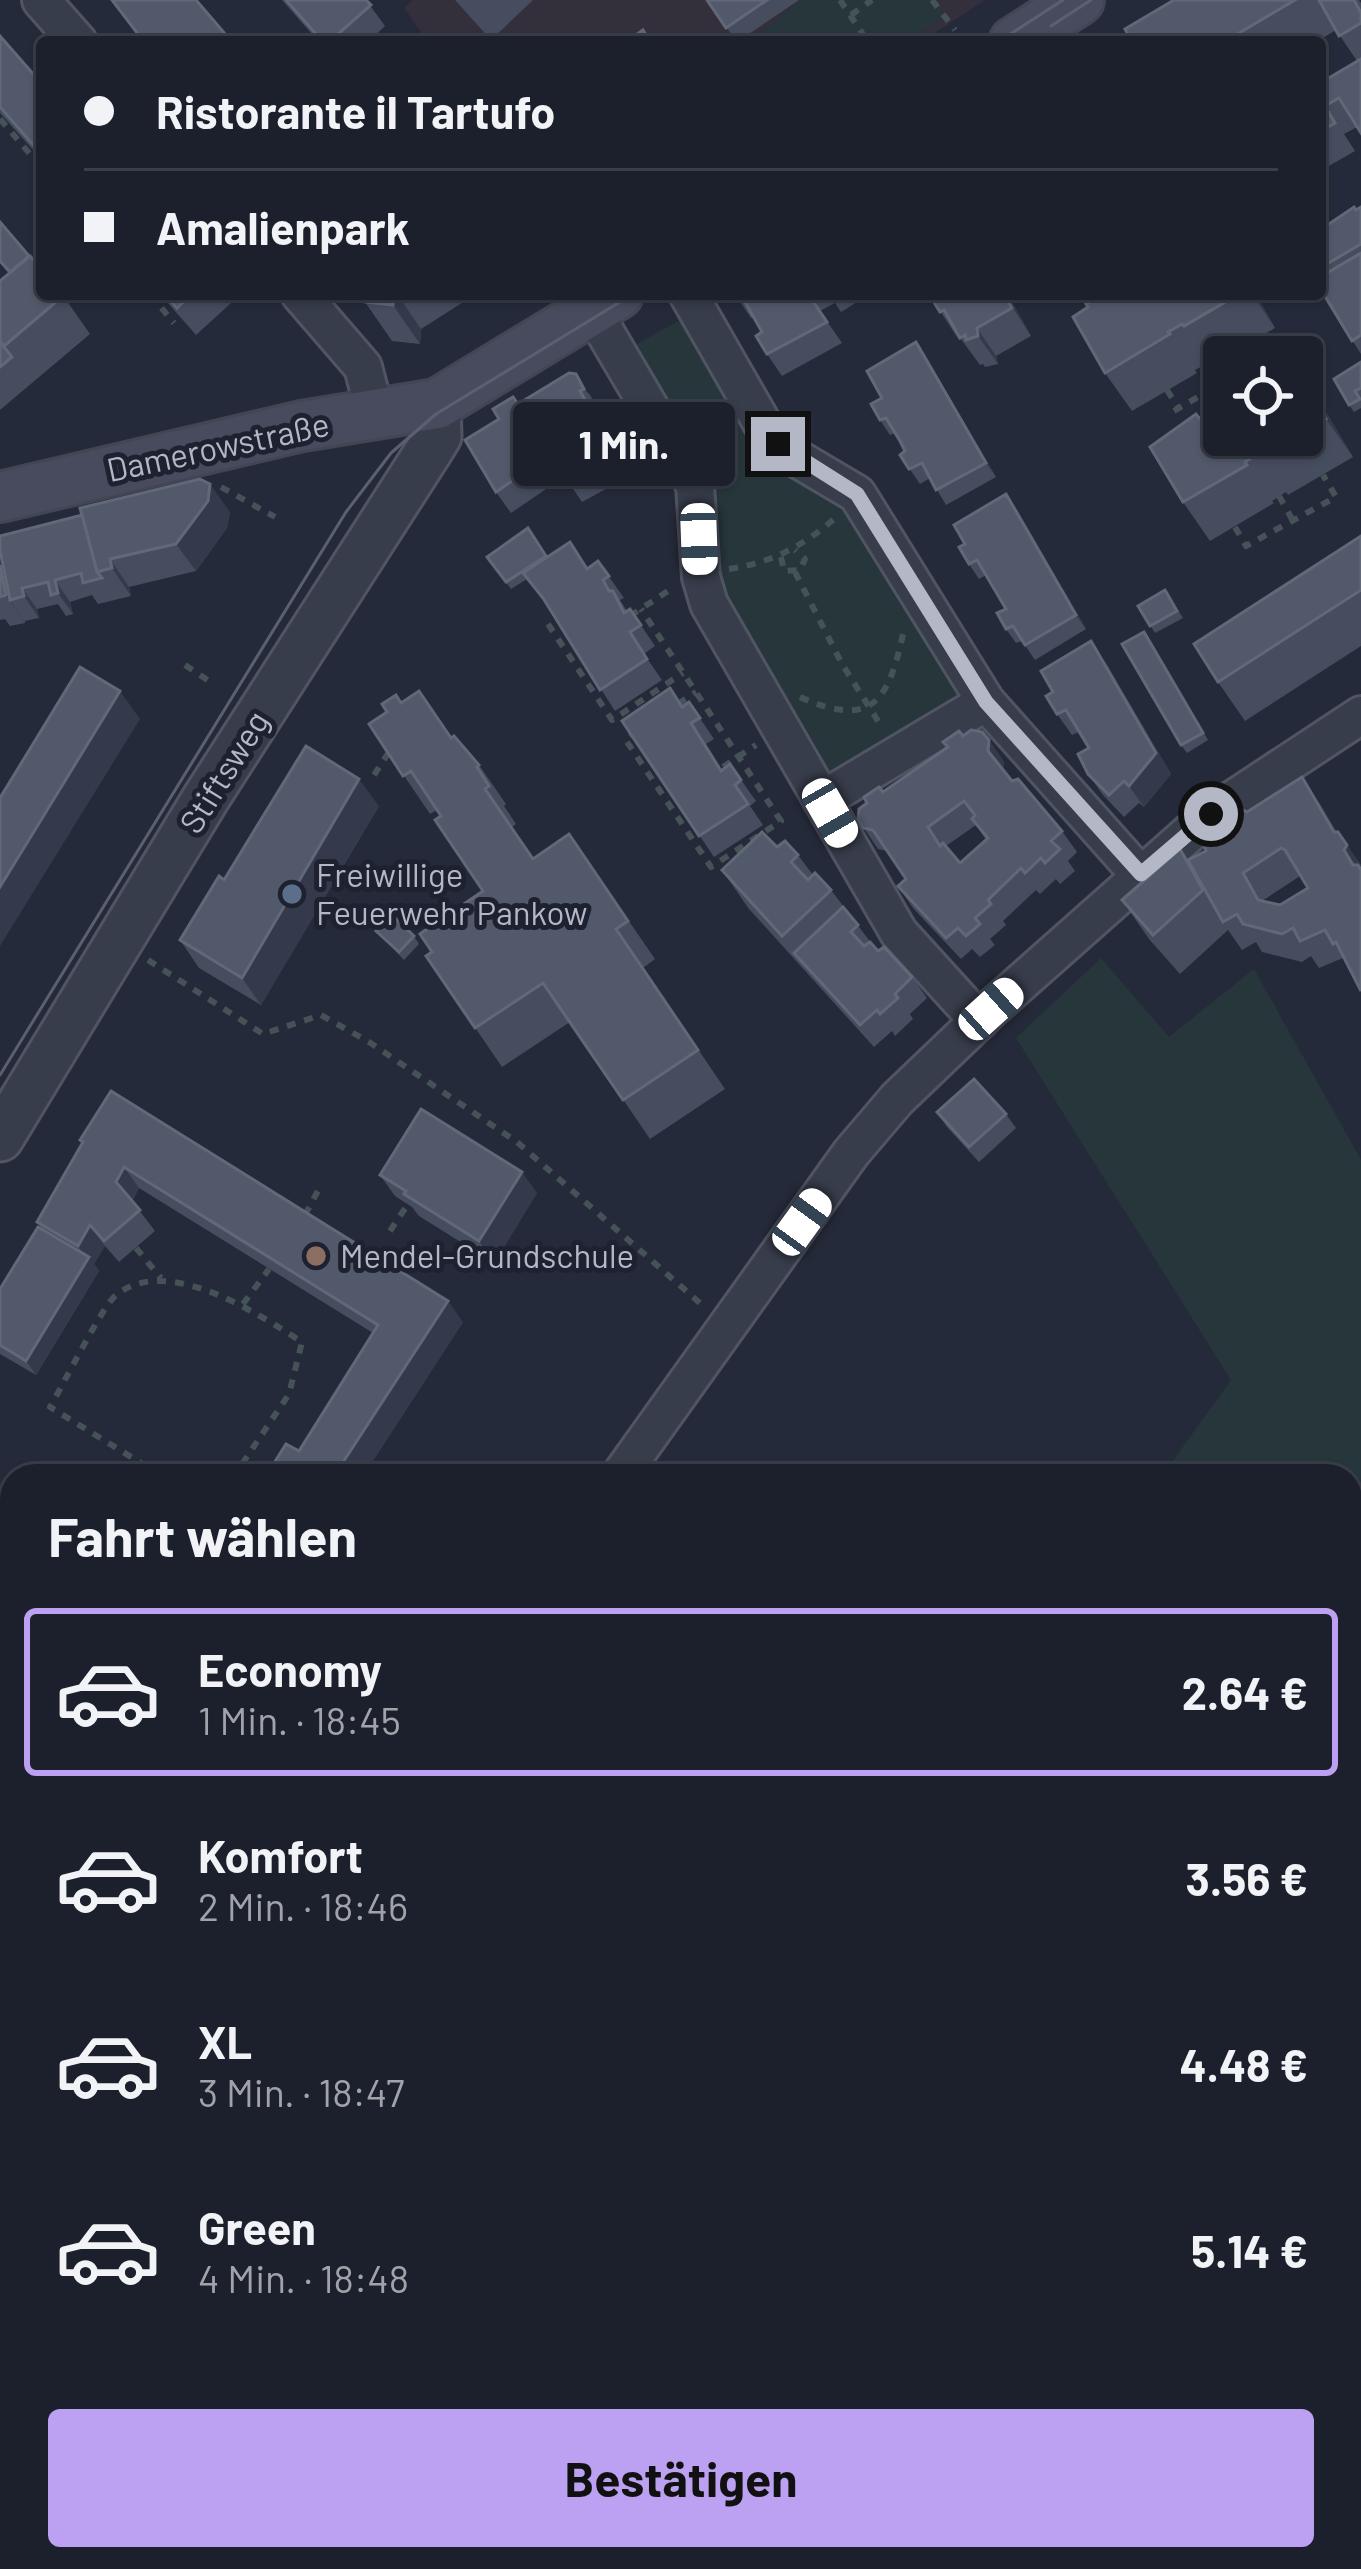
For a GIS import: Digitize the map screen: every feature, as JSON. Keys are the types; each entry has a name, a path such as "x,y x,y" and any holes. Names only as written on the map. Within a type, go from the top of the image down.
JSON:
{"main road":[{"path":"1023,36 1079,0"},
{"path":"437,404 605,302"},
{"name":"Damerowstraße","path":"0,496 302,426 437,404"}],"street":[{"path":"41,0 73,36"},
{"path":"305,300 363,367 375,413"},
{"path":"691,300 766,430 791,455 857,494 986,702 1141,874"},
{"path":"605,302 689,470 698,502 704,592 899,933 979,1021"},
{"name":"Stiftsweg","path":"0,1138 218,779 430,449 437,436 437,404"},
{"path":"821,800 986,702"},
{"path":"629,1464 850,1153 896,1100 1211,814 1355,733"}],"path":[{"path":"839,0 864,36"},
{"path":"851,15 872,0"},
{"path":"932,0 956,30"},
{"path":"0,118 36,161"},
{"path":"155,300 174,323"},
{"path":"1167,390 1177,410 1203,395"},
{"path":"1235,526 1246,546 1336,497 1323,475"},
{"path":"209,481 275,518"},
{"path":"1279,496 1293,520"},
{"path":"710,572 775,560 840,513"},
{"path":"792,549 805,559 795,572"},
{"path":"783,553 784,571 795,572"},
{"path":"795,572 877,719"},
{"path":"631,616 684,580"},
{"path":"641,609 781,821 711,867 625,739 643,727"},
{"path":"548,624 612,720 683,673"},
{"path":"788,691 834,710 869,708 890,685 905,628"},
{"path":"185,665 209,681"},
{"path":"661,715 696,692"},
{"path":"723,767 769,736"},
{"path":"374,776 396,742"},
{"path":"147,959 263,1034 321,1016 369,1042 517,1142 709,1311"},
{"path":"301,1222 320,1186"},
{"path":"390,1231 408,1204"},
{"path":"136,1248 161,1277 243,1304 302,1342 289,1394 242,1464"},
{"path":"243,1304 269,1269"},
{"path":"143,1464 50,1407 115,1295 161,1277"}],"shaded area":[{"path":"413,0 985,0 930,36 424,36 404,8"},
{"path":"801,0 932,0 945,16 916,36 757,36"},
{"path":"682,319 857,515 965,695 826,779 718,598 630,348"},
{"path":"1101,958 1169,1037 1254,969 1361,1160 1361,1464 1171,1464 1231,1380 1016,1038"}],"building":[{"path":"112,0 196,0 227,36 139,36"},
{"path":"286,0 366,0 371,5 336,36 318,36"},
{"path":"707,0 767,0 726,28"},
{"path":"1174,0 1295,0 1234,36 1129,36 1125,29"},
{"path":"1319,0 1354,0 1361,23 1339,36"},
{"path":"0,36 36,77 36,148 0,107"},
{"path":"1361,59 1361,133 1339,98 1326,105 1326,80"},
{"path":"1326,108 1335,123 1326,128"},
{"path":"1361,207 1361,244 1326,264 1326,226"},
{"path":"0,222 29,256 10,272 0,261"},
{"path":"1361,253 1361,335 1352,341 1326,298 1326,273"},
{"path":"30,256 36,263 36,300 58,300 4,346 0,341 0,281"},
{"path":"365,300 393,300 393,305"},
{"path":"744,300 812,300 827,322 767,354 756,336 762,332"},
{"path":"933,300 1007,300 1012,308 966,340 965,335 960,338 944,310 940,312"},
{"path":"1093,300 1229,300 1105,373 1073,317"},
{"path":"0,342 12,357 0,367"},
{"path":"916,342 986,463 936,490 922,463 909,469 900,455 905,451 900,441 871,404 882,398 867,371"},
{"path":"1361,362 1361,388 1355,391 1360,399 1349,405 1334,379"},
{"path":"569,373 576,374 584,389 580,391 616,455 567,480 546,446 531,454 537,464 496,492 465,440 499,419 493,409 513,397 518,404"},
{"path":"1196,414 1203,416 1203,456 1254,456 1183,502 1150,447"},
{"path":"200,479 210,484 208,501 176,544 110,559 112,568 97,572 80,508"},
{"path":"1006,494 1076,615 1025,645 1013,626 1006,629 997,613 1006,609 977,560 969,564 954,525"},
{"path":"82,515 102,578 83,583 81,573 55,580 58,593 51,595 48,582 22,588 24,596 10,600 0,536"},
{"path":"528,528 546,556 506,582 487,557"},
{"path":"1361,536 1361,590 1218,682 1194,644"},
{"path":"570,542 587,569 598,561 609,576 603,580 609,591 624,613 630,609 641,625 630,632 647,659 600,690 523,573"},
{"path":"0,565 6,595 0,597"},
{"path":"1165,590 1177,611 1150,626 1138,606"},
{"path":"1144,632 1203,733 1181,745 1122,644"},
{"path":"1091,641 1156,753 1129,786 1124,781 1109,795 1088,774 1078,754 1089,748 1066,710 1057,714 1046,696 1053,692 1041,671"},
{"path":"80,667 120,691 0,887 0,798"},
{"path":"670,688 682,707 689,702 700,718 691,723 721,771 730,764 741,780 735,785 748,804 699,836 622,721"},
{"path":"419,691 451,738 479,765 489,786 485,789 533,859 569,834 628,921 616,929 698,1050 623,1100 543,983 475,1028 426,956 432,952 420,934 483,891 435,820 441,816 411,771 403,776 369,724 387,712 382,704 396,695 401,703"},
{"path":"971,730 982,732 989,740 988,751 1012,781 1018,779 1062,831 1051,841 1060,849 1025,873 1021,868 988,900 991,904 975,918 980,924 966,936 958,928 946,938 898,886 906,879 873,830 863,828 858,819 859,809 867,803 864,797 879,787 883,792 948,747 943,742 959,731 963,736","holes":["964,801 975,815 972,819 988,838 960,863 943,843 940,846 928,827"]},
{"path":"306,746 359,779 242,978 180,940 219,876 224,880"},
{"path":"1302,777 1334,832 1347,845 1344,850 1361,870 1361,991 1325,930 1300,941 1293,928 1282,934 1243,924 1237,914 1223,922 1188,860 1206,851 1202,837 1231,823 1243,810 1247,812","holes":["1281,848 1308,888 1280,905 1258,900 1243,873"]},
{"path":"762,832 777,847 785,841 798,855 791,862 808,880 815,873 831,890 782,936 722,870"},
{"path":"1180,849 1203,890 1153,935 1122,900"},
{"path":"843,907 858,925 851,932 864,946 870,942 878,951 884,947 912,977 895,994 898,998 860,1025 794,953"},
{"path":"392,915 414,936 399,952 376,931"},
{"path":"974,1079 1006,1114 969,1147 937,1112"},
{"path":"111,1091 448,1301 342,1464 274,1464 286,1444 299,1451 378,1325 124,1167 116,1182 140,1210 104,1241 90,1225 78,1246 37,1222"},
{"path":"421,1109 522,1172 479,1241 380,1175"},
{"path":"38,1227 89,1257 26,1361 0,1345 0,1289"}],"tram line":[{"path":"1007,36 1063,0"},
{"path":"1051,26 1091,0"},
{"path":"0,1075 346,512 391,453 436,414 623,300"}],"place":[{"name":"Freiwillige Feuerwehr Pankow","path":"292,894"},
{"name":"Mendel-Grundschule","path":"316,1256"}],"route":[{"path":"778,444 857,494 986,702 1141,874 1211,814"}]}
